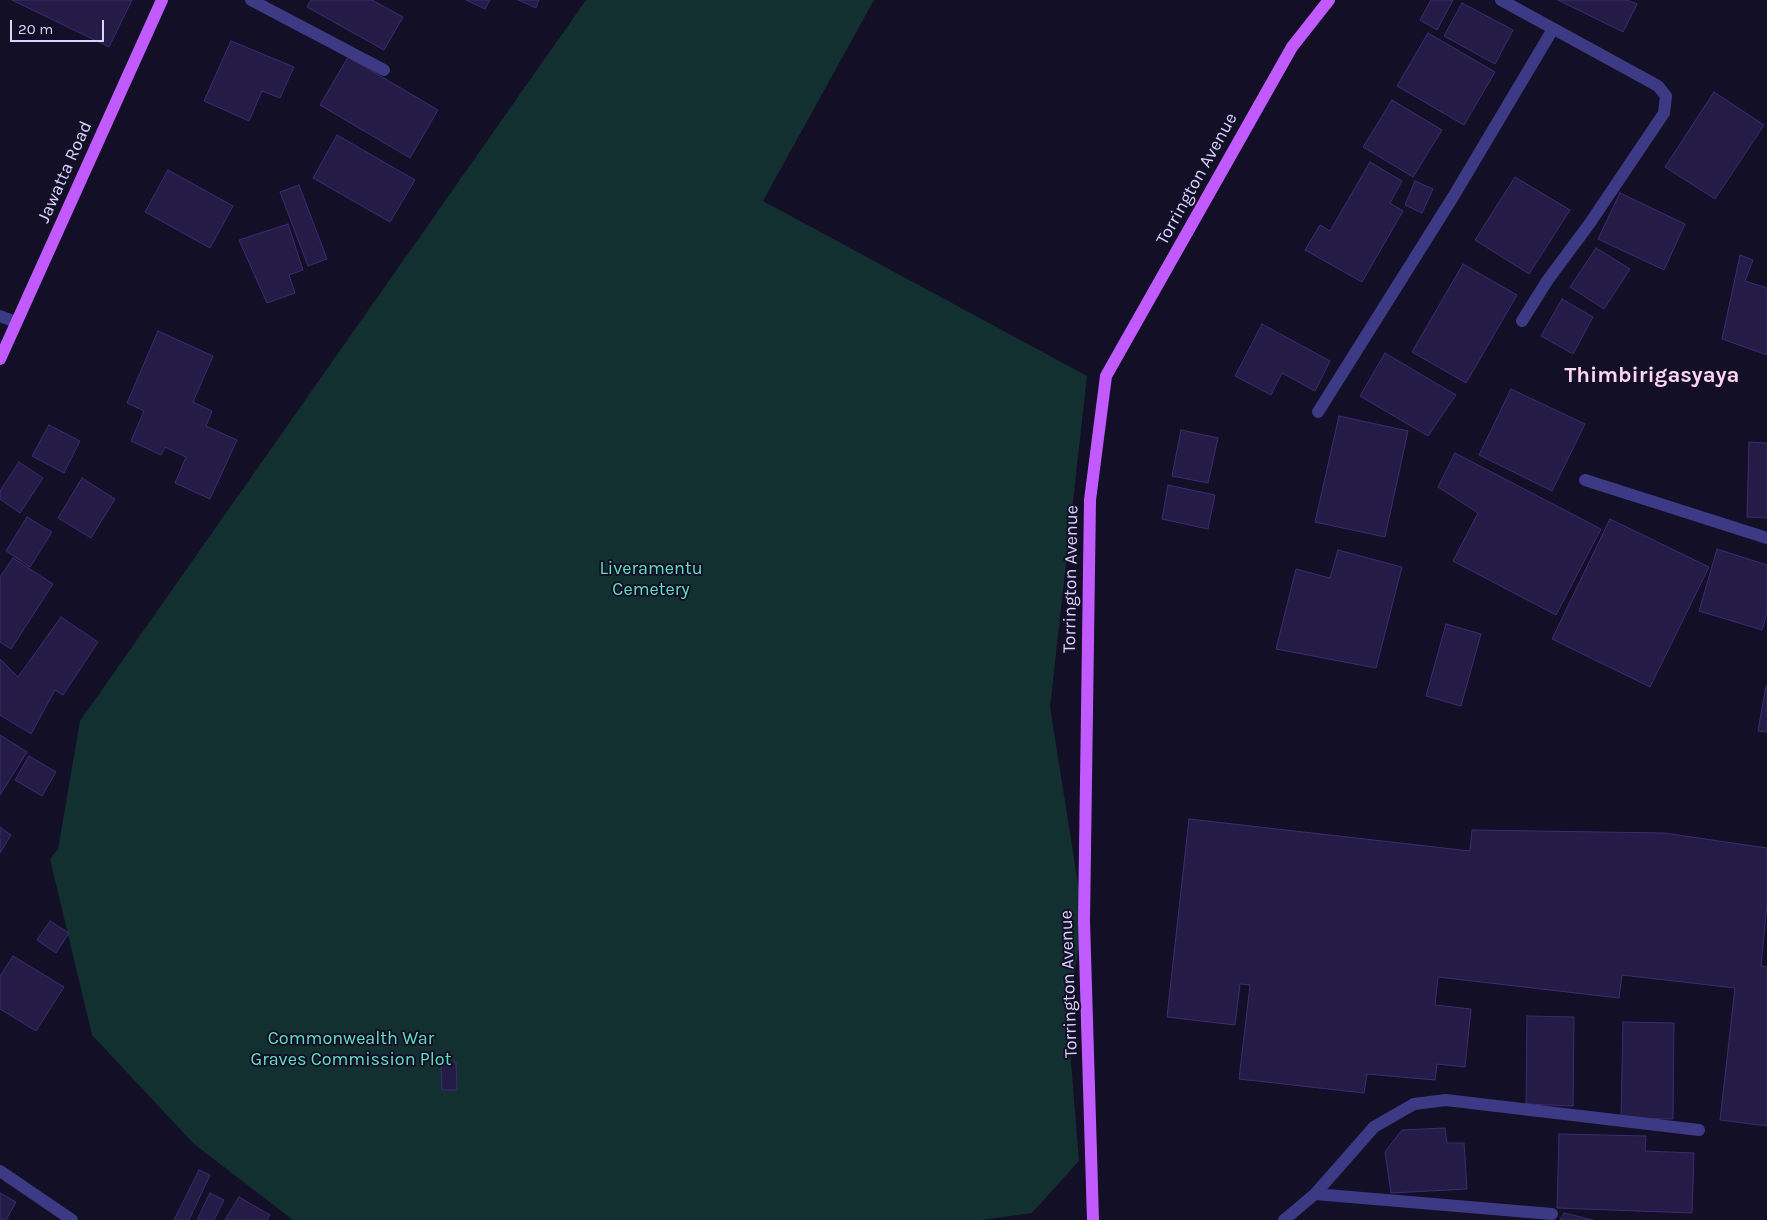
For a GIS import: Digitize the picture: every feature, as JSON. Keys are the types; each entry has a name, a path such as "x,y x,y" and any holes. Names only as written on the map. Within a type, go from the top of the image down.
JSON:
{"main road":[{"name":"Jawatta Road","path":"0,359 162,0"},
{"name":"Torrington Avenue","path":"1094,1220 1084,921 1089,539 1090,500 1106,376 1292,47 1329,0"}],"street":[{"path":"251,0 384,70"},
{"path":"1502,0 1658,86 1666,96 1664,113 1522,321"},
{"path":"1318,412 1453,197 1553,29"},
{"path":"0,316 16,322"},
{"path":"1585,480 1767,538"},
{"path":"1284,1220 1315,1194 1374,1127 1414,1104 1446,1100 1699,1130"},
{"path":"0,1171 72,1220"},
{"path":"1315,1194 1552,1214"}],"green space":[{"name":"Liveramentu Cemetery","path":"586,0 874,0 763,201 1087,376 1050,707 1084,921 1067,1012 1079,1161 1032,1213 982,1220 293,1220 194,1144 92,1035 50,859 58,849 80,721"}],"building":[{"path":"12,0 132,0 109,47"},
{"path":"311,0 372,0 403,17 384,50 307,7"},
{"path":"466,0 490,0 485,9"},
{"path":"518,0 539,0 536,8"},
{"path":"1431,0 1453,0 1437,30 1420,20"},
{"path":"1558,0 1627,0 1637,4 1623,32"},
{"path":"1462,3 1513,30 1495,64 1444,36"},
{"path":"1428,33 1495,72 1464,125 1397,86"},
{"path":"231,41 294,67 280,98 262,91 249,121 204,101"},
{"path":"348,57 438,110 410,158 320,105"},
{"path":"1714,92 1764,125 1715,199 1665,167"},
{"path":"1392,100 1442,130 1413,177 1363,147"},
{"path":"337,135 415,180 390,222 313,178"},
{"path":"1370,162 1402,181 1390,203 1403,211 1362,282 1305,250 1320,225 1330,231"},
{"path":"168,170 233,206 210,248 145,212"},
{"path":"1515,177 1570,210 1529,274 1475,240"},
{"path":"1415,181 1433,189 1422,213 1405,205"},
{"path":"299,185 327,259 308,266 280,192"},
{"path":"1620,193 1685,224 1664,270 1598,239"},
{"path":"288,224 303,270 289,275 295,293 267,303 239,240"},
{"path":"1596,248 1630,269 1604,309 1570,287"},
{"path":"1740,255 1753,260 1745,281 1767,288 1767,355 1722,339"},
{"path":"1463,264 1517,295 1466,383 1412,352"},
{"path":"1562,299 1593,317 1573,354 1541,336"},
{"path":"1262,324 1330,361 1315,391 1282,373 1271,395 1235,376"},
{"path":"158,331 213,356 193,402 212,411 206,426 237,440 210,499 175,483 186,457 165,447 161,455 131,441 144,411 127,403"},
{"path":"1385,353 1456,395 1428,436 1360,396"},
{"path":"1511,389 1585,424 1552,491 1479,455"},
{"path":"1339,416 1408,431 1385,537 1315,522"},
{"path":"49,425 80,441 64,473 32,456"},
{"path":"1181,430 1218,438 1208,483 1172,476"},
{"path":"1749,442 1767,443 1767,518 1747,517"},
{"path":"1455,453 1601,529 1556,615 1453,561 1478,513 1438,487"},
{"path":"19,462 43,478 20,513 0,499 0,491"},
{"path":"82,478 115,499 91,538 58,518"},
{"path":"1168,485 1215,495 1208,529 1162,519"},
{"path":"27,517 52,532 30,567 6,551"},
{"path":"1610,519 1709,567 1650,687 1552,639"},
{"path":"1717,549 1767,565 1767,613 1762,630 1699,611"},
{"path":"1338,550 1402,567 1376,668 1276,649 1296,569 1330,578"},
{"path":"13,558 53,584 11,649 0,642 0,577"},
{"path":"61,617 98,642 63,695 55,690 31,734 0,715 0,659 18,677"},
{"path":"1446,624 1481,634 1461,706 1426,696"},
{"path":"1767,686 1767,732 1758,731"},
{"path":"0,735 27,752 0,795"},
{"path":"29,756 56,772 42,796 15,780"},
{"path":"1189,819 1470,851 1472,830 1664,833 1767,848 1767,905 1761,966 1767,967 1767,1126 1720,1120 1735,988 1622,975 1619,998 1438,977 1435,1005 1471,1009 1465,1067 1437,1064 1435,1080 1367,1074 1364,1093 1239,1079 1250,985 1240,984 1235,1025 1167,1017"},
{"path":"0,827 11,835 0,853"},
{"path":"50,921 69,933 56,953 37,940"},
{"path":"13,956 64,987 36,1031 0,1009 0,976"},
{"path":"1527,1016 1574,1017 1573,1106 1526,1104"},
{"path":"1623,1022 1674,1023 1673,1119 1621,1118"},
{"path":"441,1062 456,1062 457,1090 442,1090"},
{"path":"1445,1128 1447,1143 1464,1143 1467,1189 1391,1193 1385,1152 1402,1130"},
{"path":"1559,1134 1646,1136 1645,1151 1694,1153 1692,1213 1557,1208"},
{"path":"199,1170 210,1175 189,1220 174,1220"},
{"path":"0,1193 16,1202 6,1220 0,1220"},
{"path":"210,1193 224,1200 214,1220 197,1220"},
{"path":"239,1197 270,1215 267,1220 225,1220"},
{"path":"1564,1213 1593,1220 1560,1220"}],"district":[{"name":"Thimbirigasyaya","path":"1652,376"}],"park label":[{"name":"Commonwealth War Graves Commission Plot","path":"351,1049"}]}
